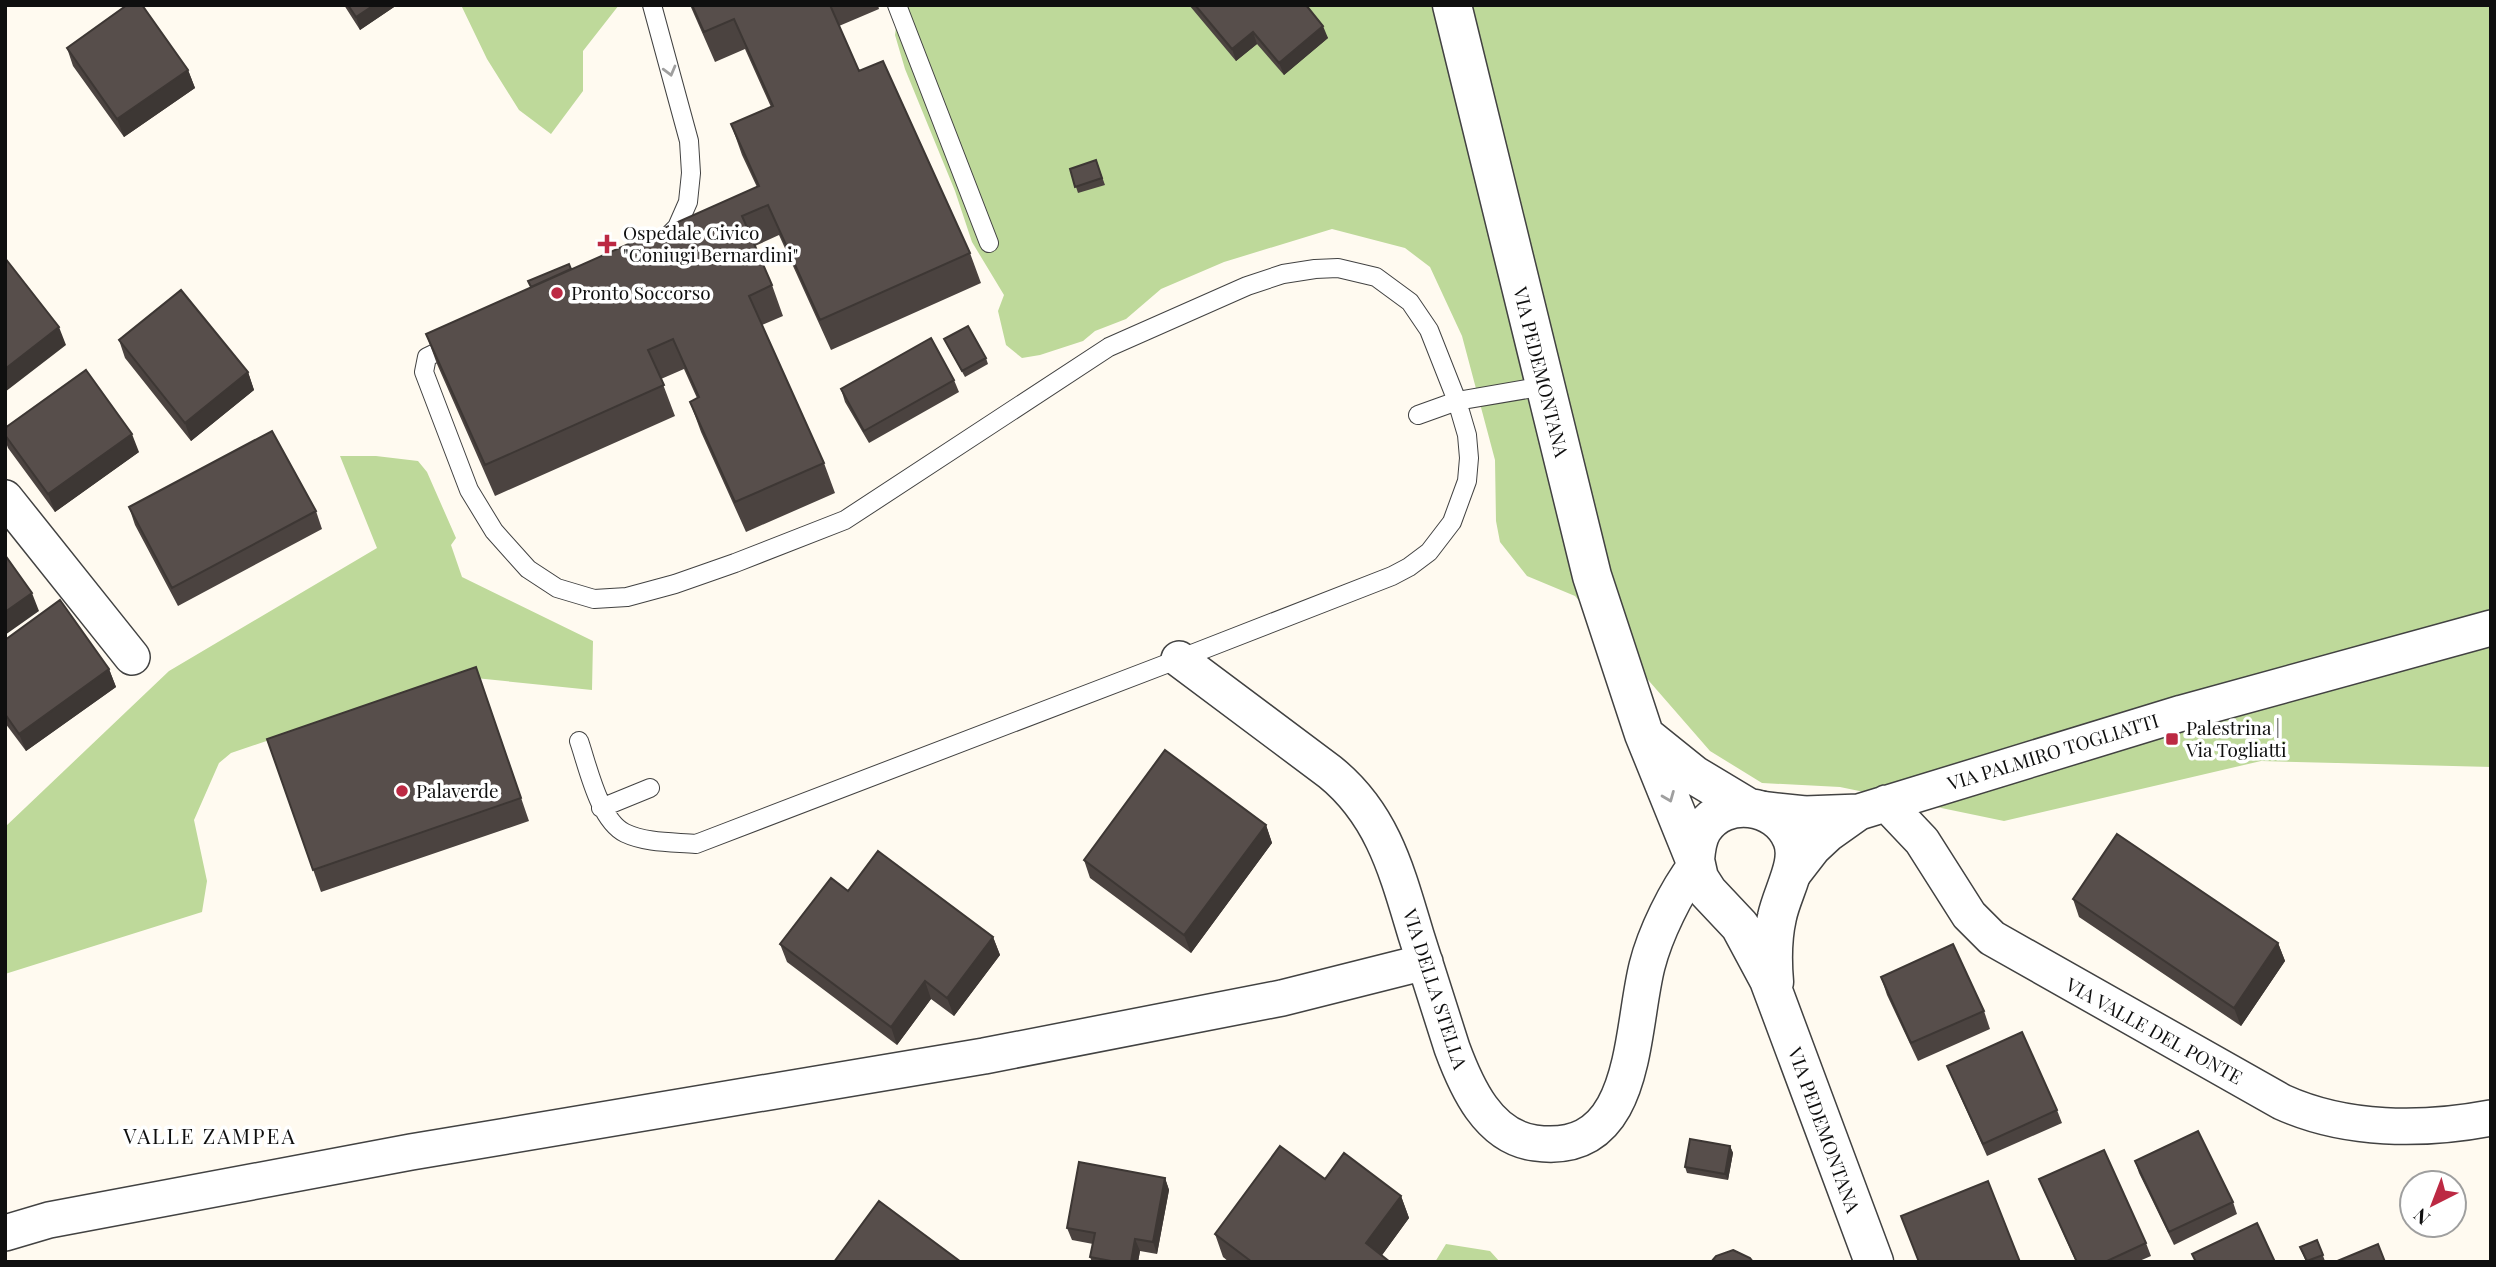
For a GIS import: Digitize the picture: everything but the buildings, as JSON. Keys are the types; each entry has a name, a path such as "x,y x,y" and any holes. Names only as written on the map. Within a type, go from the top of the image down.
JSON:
{"street":[{"name":"VIA PEDEMONTANA","path":"1454,6 1592,576 1644,734 1704,879 1751,943 1775,998 1874,1262"},
{"path":"5,498 132,657"},
{"name":"VIA PALMIRO TOGLIATTI","path":"1754,808 1805,814 1873,807 2182,713 2491,628"},
{"name":"VIA DELLA STELLA","path":"1179,659 1330,772 1361,803 1390,852 1452,1048 1471,1094 1487,1116 1511,1135 1526,1142 1546,1145 1584,1138 1603,1123 1616,1105 1625,1083 1647,966 1656,939 1688,876 1704,879"},
{"name":"VIA PEDEMONTANA","path":"1644,734 1694,775 1754,808 1773,815 1792,838 1796,860 1786,885 1772,943 1775,998"},
{"path":"1754,808 1741,807 1721,813 1704,827 1697,841 1704,879 1729,905 1746,908 1763,904 1786,885"},
{"name":"VIA PALMIRO TOGLIATTI","path":"1786,885 1821,841 1873,807"},
{"name":"VIA VALLE DEL PONTE","path":"1873,807 1922,841 1969,915 1992,937 2282,1102 2336,1121 2382,1125 2453,1124 2491,1118"},
{"path":"5,1233 49,1220 411,1152 984,1056 1282,998 1425,962"}],"lane":[{"path":"648,251 659,246 677,227 688,202 691,173 689,141 652,5"},
{"path":"897,5 989,243"},
{"path":"472,335 427,357 424,365 432,396 469,490 494,531 528,569 557,588 594,599 627,597 675,584 735,564 845,520 1109,347 1247,286 1283,274 1338,268 1364,273 1387,283 1410,302 1429,330 1457,401 1469,447 1467,481 1452,522 1429,552 1392,576 1179,659 696,844 648,840 623,832 601,808 579,741"},
{"path":"1418,415 1457,401 1545,386"},
{"path":"601,808 650,788"}],"green space":[{"path":"461,5 619,5 583,51 583,91 551,134 519,110 487,59"},
{"path":"899,5 2491,5 2491,767 2261,761 2004,821 1840,787 1762,783 1710,751 1575,596 1527,576 1500,542 1496,521 1495,460 1462,336 1430,267 1405,248 1332,229 1224,262 1161,289 1126,319 1095,331 1083,341 1022,358 1006,345 998,311 1004,295 972,242 955,191 905,69 895,35"},
{"path":"340,456 376,456 418,461 427,472 456,538 451,545 462,577 593,641 592,690 475,678 444,681 231,753 219,763 194,820 207,881 202,912 5,974 5,827 169,671 377,548"},
{"path":"1446,1244 1490,1251 1500,1262 1435,1262"}],"place":[{"name":"Ospedale Civico \"Coniugi Bernardini\"","path":"607,244"},
{"name":"Pronto Soccorso","path":"557,293"},
{"name":"Palestrina | Via Togliatti","path":"2172,739"},
{"name":"Palaverde","path":"402,791"}],"district":[{"name":"VALLE ZAMPEA","path":"210,1137"}]}
